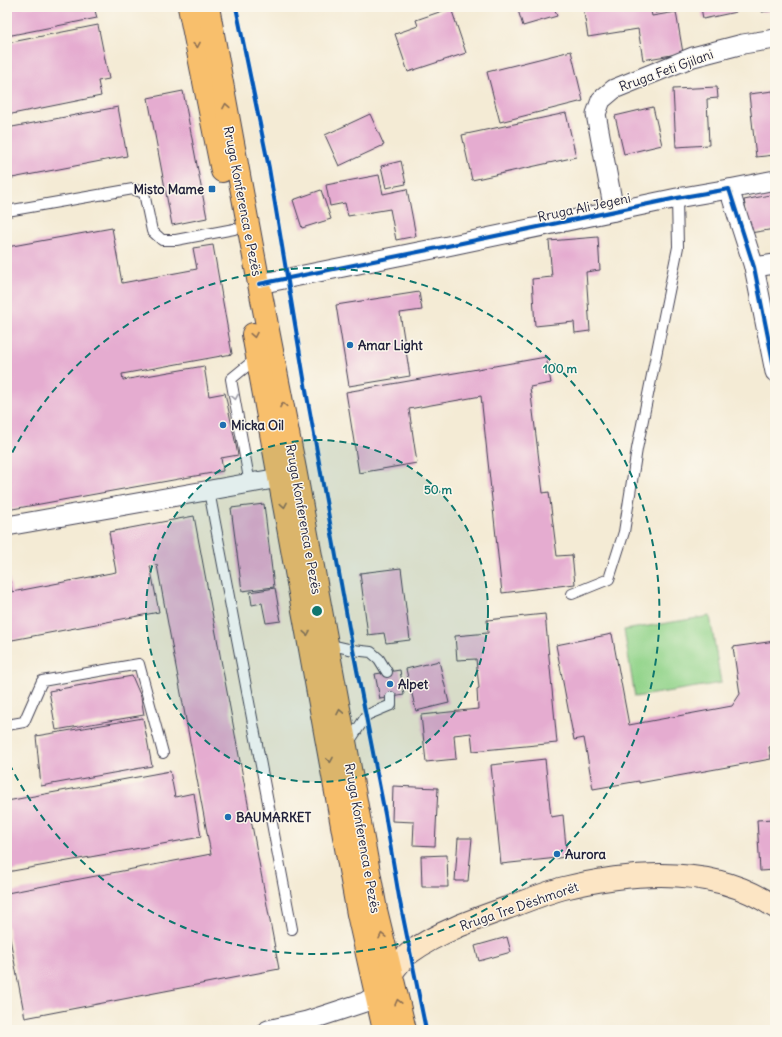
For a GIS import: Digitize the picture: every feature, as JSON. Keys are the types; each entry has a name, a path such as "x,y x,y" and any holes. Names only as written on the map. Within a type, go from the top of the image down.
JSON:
{"main road":[{"name":"Rruga Konferenca e Pezës","path":"190,7 258,357 358,914 384,1030"},
{"name":"Rruga Konferenca e Pezës","path":"208,7 376,910 405,1030"},
{"name":"Rruga Tre Dëshmorët","path":"376,995 391,974 411,953 433,938 480,918 563,888 620,876 666,875 706,878 740,888 767,901 775,907"}],"street":[{"name":"Rruga Feti Gjilani","path":"614,211 596,114 601,100 614,89 693,57 742,44 775,39"},
{"name":"Rruga Ali Jegeni","path":"259,284 677,198 775,180"},
{"path":"729,189 754,267 775,372"},
{"path":"754,267 775,264"},
{"path":"7,526 279,478"},
{"path":"268,1030 307,1021 365,1002 376,995"}],"lane":[{"path":"7,211 133,189 144,193 152,231 162,240 176,240 234,229"},
{"path":"572,594 609,579 624,532 637,449 678,247 677,198"},
{"path":"250,484 232,379 258,357"},
{"path":"209,491 292,929"},
{"path":"327,644 353,650 371,652 379,659 387,672"},
{"path":"7,725 24,722 42,681 139,664 163,753"},
{"path":"346,746 367,715 391,705 391,697"}],"green space":[{"path":"710,616 721,683 635,697 624,630"}],"building":[{"path":"7,7 94,7 97,18 7,36"},
{"path":"517,7 554,7 557,16 523,26"},
{"path":"583,7 650,7 652,16 676,12 683,53 643,60 638,29 588,37"},
{"path":"654,7 670,7 670,9 655,13"},
{"path":"701,7 735,7 736,12 703,19"},
{"path":"761,7 775,7 775,10 762,12"},
{"path":"451,8 466,53 408,72 395,34 418,26 416,20"},
{"path":"98,25 109,79 98,81 101,96 7,115 7,43"},
{"path":"571,51 583,101 500,122 487,72"},
{"path":"717,87 718,98 707,99 709,145 676,147 673,89"},
{"path":"183,91 207,218 172,225 148,98"},
{"path":"773,91 775,108 775,155 756,157 749,94"},
{"path":"118,107 127,156 7,179 7,128"},
{"path":"653,107 662,145 624,154 615,116"},
{"path":"566,113 576,157 472,180 462,135"},
{"path":"370,114 384,145 339,166 325,135"},
{"path":"401,161 406,184 386,188 381,166"},
{"path":"379,175 383,194 407,189 416,236 396,240 390,209 348,216 345,203 330,206 326,185"},
{"path":"321,190 331,219 302,228 293,200"},
{"path":"775,194 775,229 750,233 744,200"},
{"path":"112,228 122,283 197,269 193,248 213,245 232,354 122,374 123,380 204,366 209,396 225,393 238,455 221,458 223,471 7,510 7,247"},
{"path":"598,237 600,270 586,272 590,331 575,333 574,322 535,326 532,279 552,277 549,241"},
{"path":"419,292 422,310 400,313 410,376 349,386 336,305"},
{"path":"546,357 551,383 530,387 543,493 549,492 557,556 572,555 575,584 502,593 481,396 409,409 417,463 359,473 346,392"},
{"path":"264,504 274,587 242,591 231,508"},
{"path":"194,516 279,969 25,1018 7,923 7,893 211,854 157,565 150,566 159,612 7,641 7,569 12,592 116,572 109,532"},
{"path":"401,568 410,640 386,643 384,633 368,635 360,573"},
{"path":"275,588 281,621 266,623 262,603 252,605 250,592"},
{"path":"545,614 557,743 473,751 471,733 454,735 456,759 426,762 421,715 478,709 477,689 479,688 476,659 457,660 455,636 488,633 487,620"},
{"path":"612,634 629,725 732,706 740,694 733,647 775,641 775,746 769,747 771,759 639,783 639,781 593,789 584,738 574,740 556,645"},
{"path":"439,661 449,703 416,711 406,669"},
{"name":"Alpet","path":"400,670 404,695 380,699 375,674"},
{"path":"132,676 141,697 144,715 56,730 49,691"},
{"path":"143,718 152,766 41,786 36,736"},
{"path":"545,759 551,817 563,815 567,857 501,864 491,765"},
{"path":"170,771 175,797 194,793 201,837 7,872 7,801"},
{"path":"393,786 438,788 435,846 413,845 414,822 392,821"},
{"path":"775,819 775,870 760,871 757,820"},
{"path":"458,838 472,838 468,881 455,881"},
{"path":"447,855 448,887 422,887 421,856"},
{"path":"507,937 511,952 479,961 475,946"}],"cycle path":[{"path":"236,7 269,168 307,396 353,650 385,814 399,897 426,1030"},
{"path":"259,284 677,198 729,189 754,267 775,372"}],"place":[{"name":"Misto Mame","path":"212,189"},
{"name":"Amar Light","path":"350,345"},
{"name":"Micka Oil","path":"223,425"},
{"name":"Alpet","path":"390,684"},
{"name":"BAUMARKET","path":"228,817"},
{"name":"Aurora","path":"557,854"}]}
